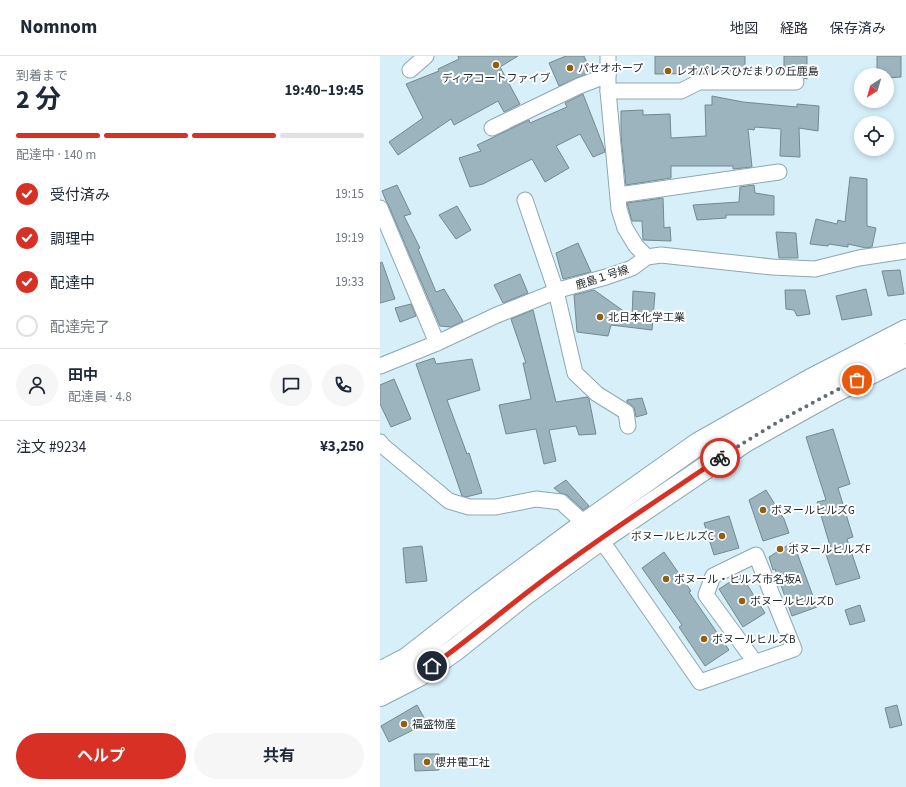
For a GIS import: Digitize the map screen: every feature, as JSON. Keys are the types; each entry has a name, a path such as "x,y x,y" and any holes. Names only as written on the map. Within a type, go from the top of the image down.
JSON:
{"street":[{"path":"410,70 426,56"},
{"path":"608,56 608,91 619,195 619,209 625,228 636,246 647,257 661,255 772,267 815,269 860,258 906,251"},
{"path":"492,128 579,86 608,75"},
{"path":"608,91 681,91 699,82 796,82"},
{"path":"619,195 779,172"},
{"path":"525,200 556,291 576,373 597,394 626,412 628,426"},
{"path":"380,208 438,343"},
{"name":"鹿島１号線","path":"380,366 438,343 498,315 556,291 632,268 647,257"},
{"path":"380,673 407,659 481,601 585,524 698,444 811,380 906,331"},
{"path":"380,695 419,675 456,649 526,593 599,540 745,441 833,392 906,355"},
{"path":"380,442 450,501 469,507 496,507 536,499 561,502 585,524 609,552 700,682 794,649 756,556 713,576 706,595 755,662"}],"building":[{"path":"458,56 518,56 500,67 520,104 504,112 498,101 454,125 451,119 398,155 389,142 423,118 406,84 439,71 438,69 459,59"},
{"name":"パセオホープ","path":"566,56 584,56 591,72 559,86 549,63"},
{"path":"655,56 745,56 745,73 655,74"},
{"path":"784,56 807,56 807,79 801,74 784,73"},
{"path":"877,56 901,56 901,77 894,78 894,68 877,68"},
{"path":"583,94 605,152 593,157 580,134 556,146 569,168 545,182 532,159 483,184 470,187 459,158 481,151 477,145 529,120 530,123 567,107 565,103"},
{"path":"712,96 743,102 797,107 797,104 819,106 818,131 799,128 800,157 780,156 781,129 755,127 754,130 748,129 752,167 733,169 733,166 671,166 671,178 626,185 621,137 621,111 643,110 643,115 670,114 671,138 706,136 705,105 712,105"},
{"path":"850,177 867,179 867,226 876,228 872,247 866,248 848,244 848,247 829,244 828,246 810,244 816,219 837,224 838,220 845,222"},
{"path":"397,185 411,214 404,216 420,248 418,249 436,292 444,289 463,321 451,327 440,326 382,191"},
{"path":"754,185 755,193 774,196 774,215 726,215 726,218 697,220 693,205 739,202 740,187"},
{"path":"663,198 664,228 670,227 671,241 643,240 642,221 632,221 627,203"},
{"path":"457,206 471,230 456,239 439,215"},
{"path":"776,232 796,233 798,258 779,258"},
{"path":"578,243 591,272 563,279 556,253"},
{"path":"382,262 395,299 380,303 380,263"},
{"path":"900,270 904,294 888,296 882,271"},
{"path":"520,274 528,293 503,303 494,285"},
{"path":"866,289 872,315 842,320 836,296"},
{"path":"594,290 632,317 633,291 655,293 652,330 611,325 608,336 577,332 574,295"},
{"path":"785,290 805,290 810,314 797,316 794,310 786,309"},
{"path":"411,304 416,316 400,322 395,308"},
{"path":"533,310 556,402 587,397 589,399 596,434 579,435 576,426 549,430 556,461 544,464 536,429 506,434 499,405 531,399 523,363 526,363 511,319"},
{"path":"434,358 436,364 472,359 480,390 447,400 467,454 469,453 482,493 466,497 462,496 416,364"},
{"path":"394,379 411,419 391,427 380,404 380,385"},
{"path":"642,398 647,414 636,417 634,407 627,402 627,400"},
{"path":"833,429 850,484 838,488 853,537 847,539 860,578 836,585 825,551 831,549 817,502 826,500 806,437"},
{"path":"566,480 589,506 583,510 567,495 560,493 554,488"},
{"name":"ボヌールヒルズG","path":"766,490 784,519 789,533 763,541 749,500"},
{"name":"ボヌールヒルズC","path":"729,516 739,548 714,555 704,523"},
{"path":"793,542 817,607 792,616 775,569 773,570 769,557"},
{"path":"422,546 427,581 406,583 403,548"},
{"path":"664,552 691,591 689,592 729,650 705,666 679,627 682,625 642,568"},
{"name":"ボヌールヒルズD","path":"741,575 765,613 743,627 719,589"},
{"path":"860,605 865,621 850,625 845,610"},
{"name":"福盛物産","path":"417,705 427,723 389,742 381,726"},
{"path":"897,705 902,725 890,728 885,708"},
{"name":"櫻井電工社","path":"414,754 439,754 439,770 415,771"}],"way so far":[{"path":"720,458 745,441 857,380"}],"place":[{"name":"ディアコートファイブ","path":"496,65"},
{"name":"パセオホープ","path":"570,68"},
{"name":"レオパレスひだまりの丘鹿島","path":"668,71"},
{"name":"北日本化学工業","path":"600,317"},
{"name":"ボヌールヒルズG","path":"763,510"},
{"name":"ボヌールヒルズC","path":"722,536"},
{"name":"ボヌールヒルズF","path":"780,549"},
{"name":"ボヌール・ヒルズ市名坂A","path":"666,579"},
{"name":"ボヌールヒルズD","path":"742,601"},
{"name":"ボヌールヒルズB","path":"704,639"},
{"name":"福盛物産","path":"404,724"},
{"name":"櫻井電工社","path":"427,762"}],"route":[{"path":"432,666 456,649 526,593 587,549 720,458"}]}
